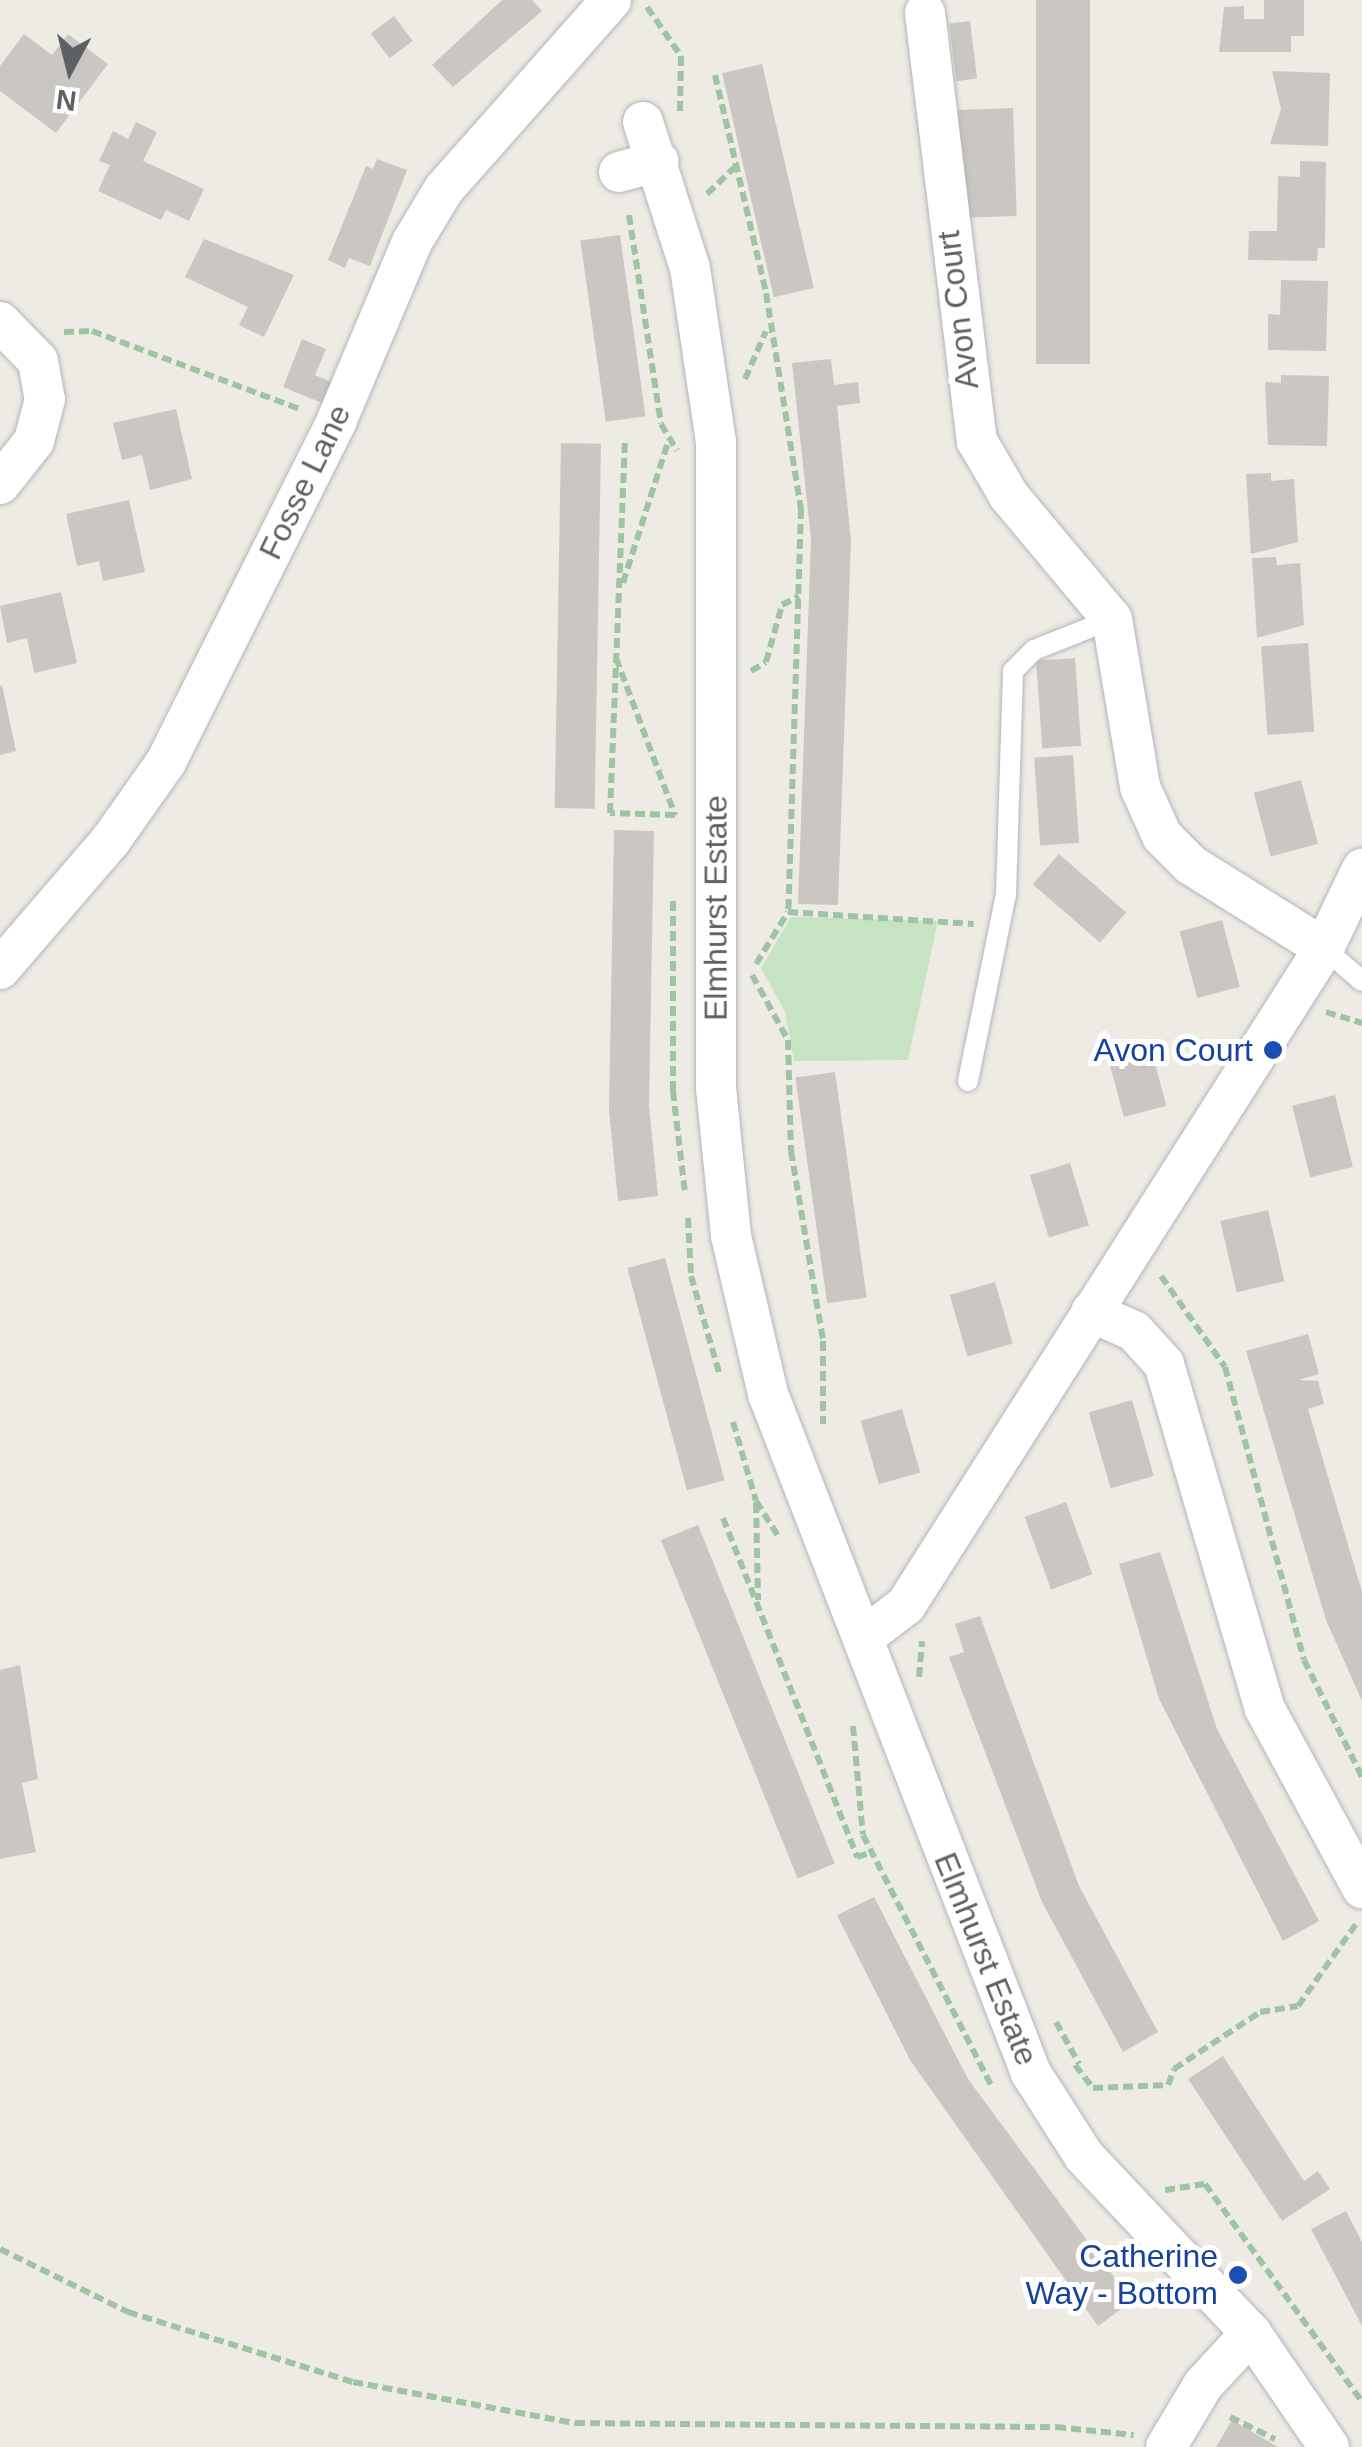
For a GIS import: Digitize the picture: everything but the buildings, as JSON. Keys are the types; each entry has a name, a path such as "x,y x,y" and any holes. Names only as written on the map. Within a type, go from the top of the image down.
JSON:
{"street":[{"name":"Fosse Lane","path":"0,968 111,840 166,762 336,422 412,242 444,189 611,0"},
{"name":"Avon Court","path":"925,13 977,440 1008,496 1112,619"},
{"path":"619,172 653,145"},
{"name":"Elmhurst Estate","path":"653,145 690,268 716,479 716,671 732,972 716,1088 731,1236 768,1394 1013,2038 1084,2156 1252,2333 1311,2443"},
{"path":"0,484 34,442 45,399 38,361 6,327"},
{"path":"1112,619 1140,787 1162,836 1191,865 1324,948"},
{"path":"867,1650 906,1605 1324,948 1362,869"},
{"path":"1091,1312 1134,1330 1164,1364 1265,1709 1362,1888"},
{"path":"1166,2447 1203,2384 1252,2333"}],"lane":[{"path":"968,1082 1006,895 1014,671 1034,650 1112,619"},
{"path":"1324,948 1362,982"}],"path":[{"path":"640,0 666,25 682,56 682,110 653,145"},
{"path":"714,74 766,293 766,330 800,509 788,912 732,972 764,983 788,1040 792,1151 823,1341 823,1434 789,1450"},
{"path":"619,593 669,441 629,212"},
{"path":"6,327 92,331 336,422"},
{"path":"616,658 674,815 610,813 616,658 625,440"},
{"path":"669,441 716,479"},
{"path":"716,671 759,670 782,605 799,596"},
{"path":"788,912 941,919"},
{"path":"1135,1244 1211,1338 1225,1367 1304,1660 1362,1777"},
{"path":"756,1501 758,1605"},
{"path":"723,1518 858,1857 872,1852"},
{"path":"867,1650 852,1722 872,1852 1000,2096"},
{"path":"1066,2066 1079,2064 1093,2088 1168,2086 1174,2069 1260,2012 1298,2006 1352,1941 1362,1904"},
{"path":"1124,2197 1205,2184 1362,2402"},
{"path":"0,2249 128,2312 354,2382 575,2424 1125,2432"},
{"path":"1234,2414 1311,2443"}],"green space":[{"path":"791,917 938,921 908,1060 794,1061 785,1012 761,968"}],"place":[{"name":"Avon Court","path":"1273,1050"},
{"name":"Catherine Way - Bottom","path":"1238,2275"}]}
